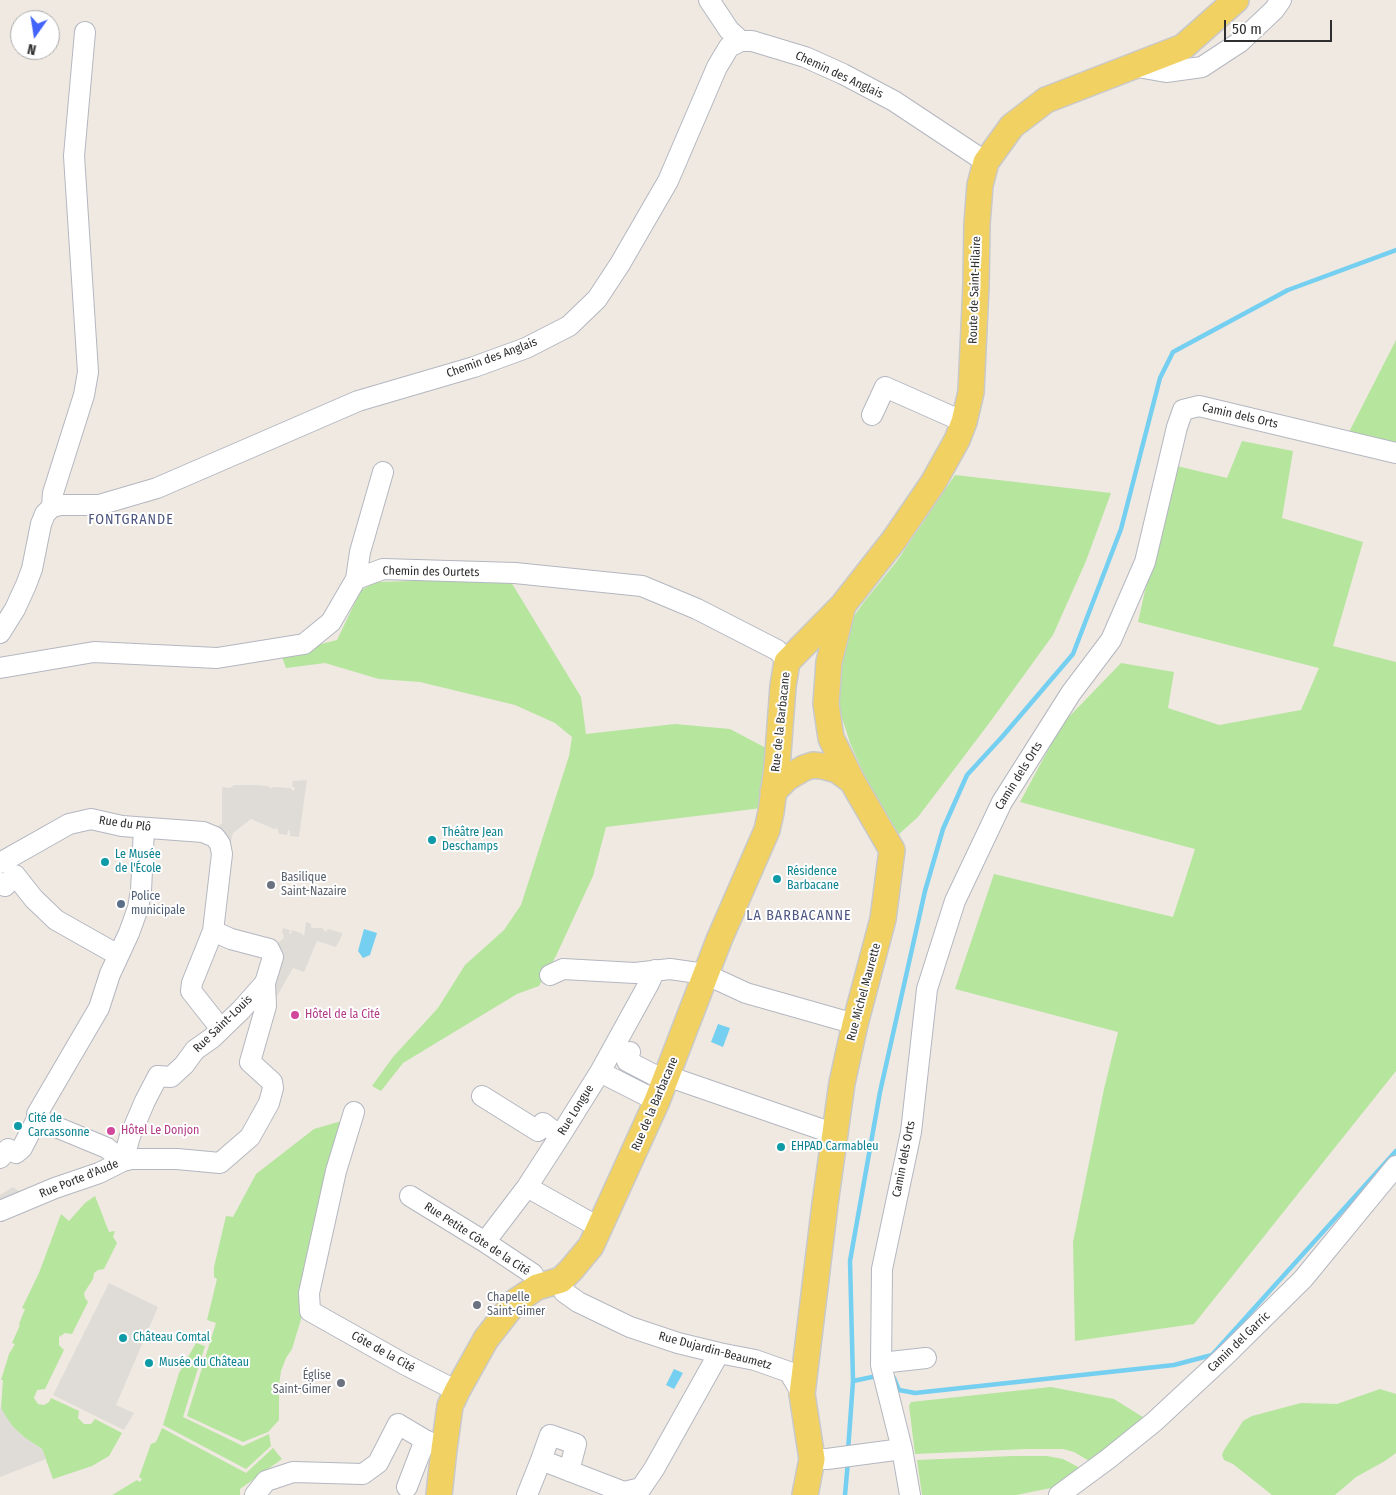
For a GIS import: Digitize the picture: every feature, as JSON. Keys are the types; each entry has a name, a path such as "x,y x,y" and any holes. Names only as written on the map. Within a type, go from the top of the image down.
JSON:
{"main road":[{"name":"Route de Saint-Hilaire","path":"787,662 843,605 894,540 946,462 957,440 964,422 971,392 977,224 980,185 986,162 1012,126 1046,100 1183,47 1236,0"},
{"name":"Rue Michel Maurette","path":"802,1394 842,1083 855,1024 883,919 892,850 852,782 831,738 826,704 829,662 843,605"},
{"path":"787,662 810,658 835,636"},
{"path":"787,662 802,665 810,670 816,679 826,704"},
{"name":"Rue de la Barbacane","path":"562,1280 591,1246 600,1228 657,1101 706,974 767,830 777,767 783,686 787,662"},
{"path":"773,792 787,778 813,765 837,770 852,782"},
{"path":"440,1495 434,1444 457,1390 486,1340 515,1302 537,1287 562,1280"},
{"name":"Rue Dujardin-Beaumetz","path":"802,1394 819,1459 804,1495"}],"street":[{"path":"709,0 729,30 741,41"},
{"path":"1132,66 1166,72 1202,67 1240,42 1274,10 1281,0"},
{"path":"0,633 15,609 32,569 41,524 45,514 52,506 53,493 84,395 88,372 74,156 84,32"},
{"name":"Chemin des Anglais","path":"52,506 99,505 157,488 358,401 474,367 526,348 569,326 596,299 620,264 668,181 717,67 729,47 741,41 752,41 796,55 843,74 894,101 986,162"},
{"path":"872,414 885,386 964,422"},
{"name":"Camin dels Orts","path":"902,1449 881,1364 882,1269 910,1132 927,989 955,901 1002,802 1071,693 1111,640 1145,562 1175,435 1183,410 1199,406 1396,453"},
{"path":"0,668 94,652 217,658 304,644 332,622 356,579 360,552 383,472"},
{"name":"Chemin des Ourtets","path":"356,579 384,569 515,573 642,586 697,609 777,650 787,662"},
{"name":"Rue du Plô","path":"0,863 69,824 92,819 122,826 209,833 218,840 222,849 214,931"},
{"path":"0,1158 8,1149 16,1153 22,1148 37,1119 37,1114 99,1008 118,955 129,933 138,908 144,828"},
{"path":"0,882 6,886 15,875 34,899 56,920 118,955"},
{"path":"221,1029 191,992 192,983 214,931 231,939 269,949 273,957 265,983"},
{"path":"550,974 563,969 634,973 670,969 706,974 746,994 855,1024"},
{"name":"Rue Longue","path":"486,1242 527,1187 600,1072 655,970"},
{"name":"Rue Saint-Louis","path":"123,1161 130,1136 158,1076 170,1077 184,1065 194,1050 212,1038 265,983"},
{"name":"Rue Porte d'Aude","path":"0,1211 131,1159 176,1159 220,1163 250,1137 269,1103 273,1088 272,1082 250,1062 266,1006 265,983"},
{"path":"630,1052 627,1062 654,1075 667,1076 835,1134"},
{"path":"600,1072 657,1101"},
{"path":"482,1096 538,1131 542,1123 560,1136"},
{"name":"Côte de la Cité","path":"354,1112 336,1171 309,1293 310,1311 404,1364 457,1390"},
{"path":"37,1119 107,1148 123,1161"},
{"name":"Camin del Garric","path":"1059,1495 1154,1422 1226,1356 1303,1279 1396,1166"},
{"path":"527,1187 600,1228"},
{"name":"Rue Petite Côte de la Cité","path":"410,1196 486,1242 533,1274 537,1287"},
{"name":"Rue Dujardin-Beaumetz","path":"562,1280 564,1292 578,1302 630,1327 678,1343 755,1360 789,1372 802,1394"},
{"path":"541,1460 624,1492 641,1488 654,1469 718,1353"},
{"path":"881,1364 926,1358"},
{"path":"256,1495 266,1481 293,1472 363,1474 378,1463 398,1424 434,1444 408,1487"},
{"path":"527,1495 550,1435 576,1444 569,1471"},
{"path":"819,1459 902,1449 910,1495"}],"green space":[{"path":"1396,340 1396,449 1346,438"},
{"path":"1242,441 1293,451 1282,518 1363,542 1333,646 1396,662 1396,1071 1194,1324 1075,1341 1073,1242 1104,1089 1118,1032 955,989 994,874 1173,917 1195,849 1020,802 1062,724 1121,663 1174,672 1168,708 1219,725 1301,710 1319,668 1138,622 1173,465 1227,478"},
{"path":"955,475 1111,493 1086,561 1053,635 918,817 899,834 873,794 850,743 838,705 838,683 847,631 854,616 897,561"},
{"path":"446,580 511,582 581,697 586,734 675,724 730,729 766,748 762,808 606,827 593,876 556,956 539,986 517,994 403,1063 381,1091 372,1086 393,1057 438,1008 465,965 504,930 521,905 569,756 572,737 555,723 515,705 420,682 379,679 325,663 286,668 281,654 337,640 361,590 376,582"},
{"path":"345,1120 305,1260 302,1316 292,1349 281,1371 279,1420 268,1432 243,1442 187,1416 216,1323 207,1320 217,1279 214,1277 214,1267 226,1216 233,1217 256,1174 314,1129"},
{"path":"95,1196 109,1232 115,1231 113,1237 117,1243 104,1269 94,1273 93,1279 84,1293 88,1302 72,1334 65,1333 59,1337 59,1345 64,1350 45,1389 37,1390 34,1398 38,1404 44,1405 51,1398 79,1411 78,1418 84,1424 91,1424 95,1419 122,1433 109,1456 92,1466 53,1479 42,1449 25,1438 3,1414 1,1407 3,1380 1,1380 9,1354 15,1344 12,1343 25,1309 22,1308 39,1273 61,1214 69,1221 85,1203"},
{"path":"196,1343 205,1346 183,1417 243,1446 269,1434 271,1446 246,1469 163,1425 179,1373"},
{"path":"1051,1387 1114,1399 1146,1419 1091,1462 1074,1452 1063,1449 915,1454 909,1406 911,1402"},
{"path":"1380,1389 1396,1394 1396,1453 1356,1477 1335,1495 1272,1495 1233,1464 1224,1460 1222,1455 1224,1450 1243,1421 1252,1416 1301,1403 1337,1404"},
{"path":"162,1428 246,1473 273,1448 282,1459 240,1489 240,1495 112,1495 137,1480 140,1482 142,1479 139,1477 151,1444 156,1442"},
{"path":"1047,1456 1063,1459 1082,1469 1056,1487 1016,1495 922,1495 917,1460"}],"shaded area":[{"path":"307,780 299,837 290,836 290,831 288,830 287,835 279,834 277,828 274,829 251,819 233,833 227,860 216,828 222,823 222,787 254,785 268,786 270,788 290,788 294,791 293,781"},
{"path":"306,922 311,924 312,928 322,928 326,932 328,929 342,933 342,935 336,947 317,941 304,972 293,968 276,998 274,995 269,949 283,939 283,928 290,930 289,934 291,934 292,930 304,936"},
{"path":"13,1187 20,1192 31,1207 7,1216 0,1222 0,1195"},
{"path":"109,1283 158,1307 116,1405 134,1413 124,1430 53,1395"},
{"path":"0,1407 13,1427 25,1438 42,1449 46,1459 0,1477"}],"water":[{"path":"364,929 377,933 370,955 363,958 358,951"},
{"path":"718,1024 730,1028 723,1047 711,1042"},
{"path":"674,1369 683,1373 674,1389 666,1385"}],"waterway":[{"path":"848,1451 853,1381 850,1261 880,1092 925,891 943,829 967,775 1073,654 1121,529 1160,378 1173,352 1288,290 1396,250"},
{"path":"894,1378 899,1390 915,1393 1174,1365 1212,1355 1396,1151"},
{"path":"853,1381 877,1376"},
{"path":"845,1495 848,1461"}],"place":[{"name":"Théâtre Jean Deschamps","path":"432,840"},
{"name":"Le Musée de l'École","path":"105,862"},
{"name":"Résidence Barbacane","path":"777,879"},
{"name":"Basilique Saint-Nazaire","path":"271,885"},
{"name":"Police municipale","path":"121,904"},
{"name":"Hôtel de la Cité","path":"295,1015"},
{"name":"Cité de Carcassonne","path":"18,1126"},
{"name":"Hôtel Le Donjon","path":"111,1131"},
{"name":"EHPAD Carmableu","path":"781,1147"},
{"name":"Chapelle Saint-Gimer","path":"477,1305"},
{"name":"Château Comtal","path":"123,1338"},
{"name":"Musée du Château","path":"149,1363"},
{"name":"Église Saint-Gimer","path":"341,1383"}],"district":[{"name":"FONTGRANDE","path":"131,520"},
{"name":"LA BARBACANNE","path":"799,916"}]}
